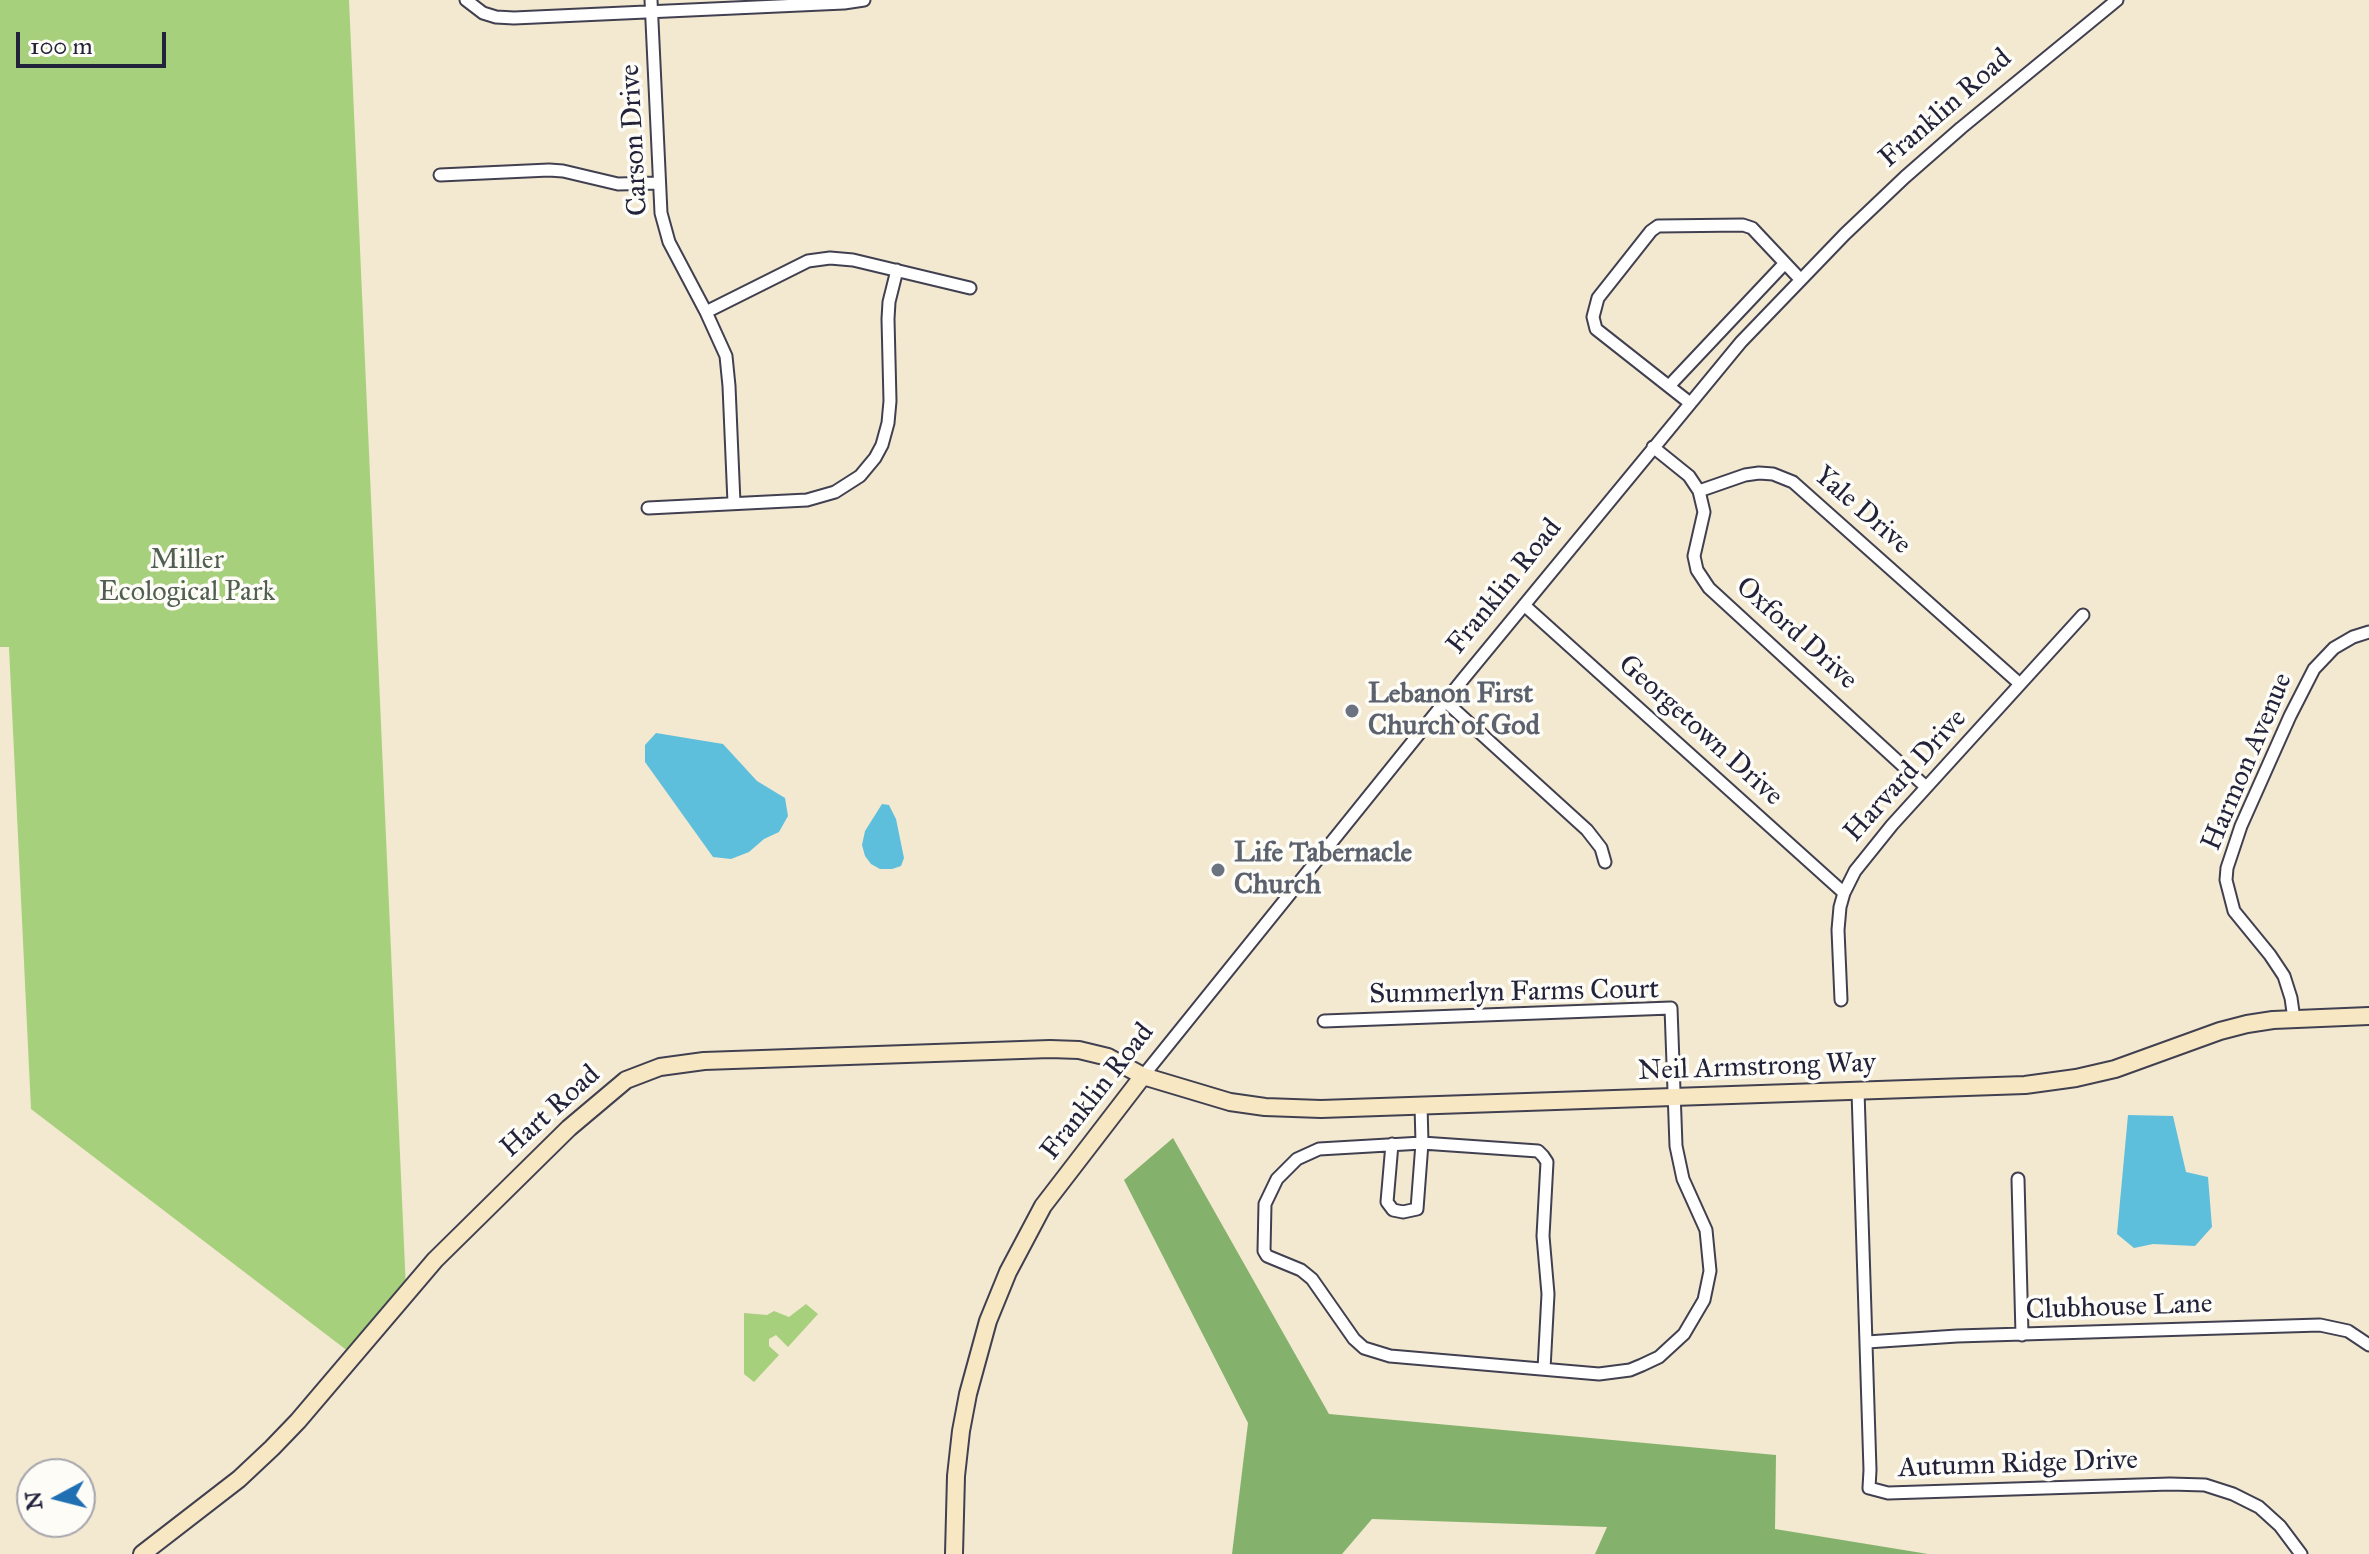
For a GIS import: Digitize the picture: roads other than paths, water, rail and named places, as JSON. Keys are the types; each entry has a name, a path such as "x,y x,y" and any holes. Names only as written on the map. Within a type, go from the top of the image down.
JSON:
{"main road":[{"name":"Neil Armstrong Way","path":"1143,1076 1230,1102 1321,1109 2025,1085 2115,1069 2247,1024 2369,1016"},
{"name":"Hart Road","path":"142,1554 239,1479 272,1448 435,1260 569,1128 608,1093 639,1073 704,1061 1050,1049 1094,1052 1143,1076"},
{"name":"Franklin Road","path":"954,1554 956,1476 961,1431 979,1350 993,1309 1008,1272 1043,1206 1143,1076"}],"street":[{"path":"466,0 483,13 496,17 652,6 844,3 864,0"},
{"name":"Franklin Road","path":"1143,1076 1445,701 1741,342 1800,279 1916,167 2117,0"},
{"name":"Carson Drive","path":"652,6 659,183 664,228 721,342 727,364 734,503"},
{"path":"440,175 549,170 618,184 659,183"},
{"path":"1690,403 1596,329 1593,317 1598,298 1651,231 1658,226 1743,225 1752,228 1800,279"},
{"path":"706,312 815,259 853,260 970,288"},
{"path":"1669,386 1785,263"},
{"path":"648,508 807,500 848,485 860,476 882,445 888,423 888,319 897,270"},
{"path":"1653,447 1689,476 1699,491"},
{"name":"Yale Drive","path":"1699,491 1759,473 1780,476 1793,482 2020,684"},
{"name":"Oxford Drive","path":"1699,491 1704,512 1694,556 1700,576 1714,593 1926,787"},
{"name":"Georgetown Drive","path":"1524,605 1844,893"},
{"name":"Harvard Drive","path":"1841,1000 1838,930 1844,893 1855,871 1866,854 2083,615"},
{"name":"Harmon Avenue","path":"2294,1019 2284,976 2234,911 2226,880 2227,868 2244,820 2314,669 2334,648 2369,632"},
{"path":"1445,701 1587,830 1601,848 1605,862"},
{"name":"Summerlyn Farms Court","path":"1324,1021 1671,1008 1673,1097"},
{"name":"Autumn Ridge Drive","path":"1858,1091 1869,1488 1888,1493 2205,1485 2259,1507 2280,1526 2301,1554"},
{"path":"1544,1369 1548,1294 1543,1236 1547,1162 1538,1151 1422,1143 1319,1149 1297,1159 1277,1179 1265,1204 1264,1251 1267,1256 1301,1270 1312,1279 1354,1339 1364,1348 1390,1356 1599,1374 1630,1370 1659,1357 1684,1334 1704,1300 1710,1271 1706,1230 1690,1198 1679,1164 1673,1097"},
{"path":"1392,1144 1387,1202 1393,1210 1403,1212 1417,1209 1422,1143 1421,1105"},
{"path":"2018,1179 2022,1335"},
{"name":"Clubhouse Lane","path":"1867,1342 2320,1325 2348,1331 2369,1345"}],"water":[{"path":"656,733 723,744 757,781 785,798 788,816 779,832 764,839 749,852 731,859 713,857 645,762 645,745"},
{"path":"882,804 889,805 896,819 904,858 901,866 892,869 880,869 871,864 862,845 865,831"},
{"path":"2128,1115 2173,1116 2186,1172 2208,1177 2212,1227 2195,1246 2153,1244 2134,1248 2117,1234"}],"place":[{"name":"Lebanon First Church of God","path":"1352,711"},
{"name":"Life Tabernacle Church","path":"1218,870"}],"park label":[{"name":"Miller Ecological Park","path":"187,577"}]}
